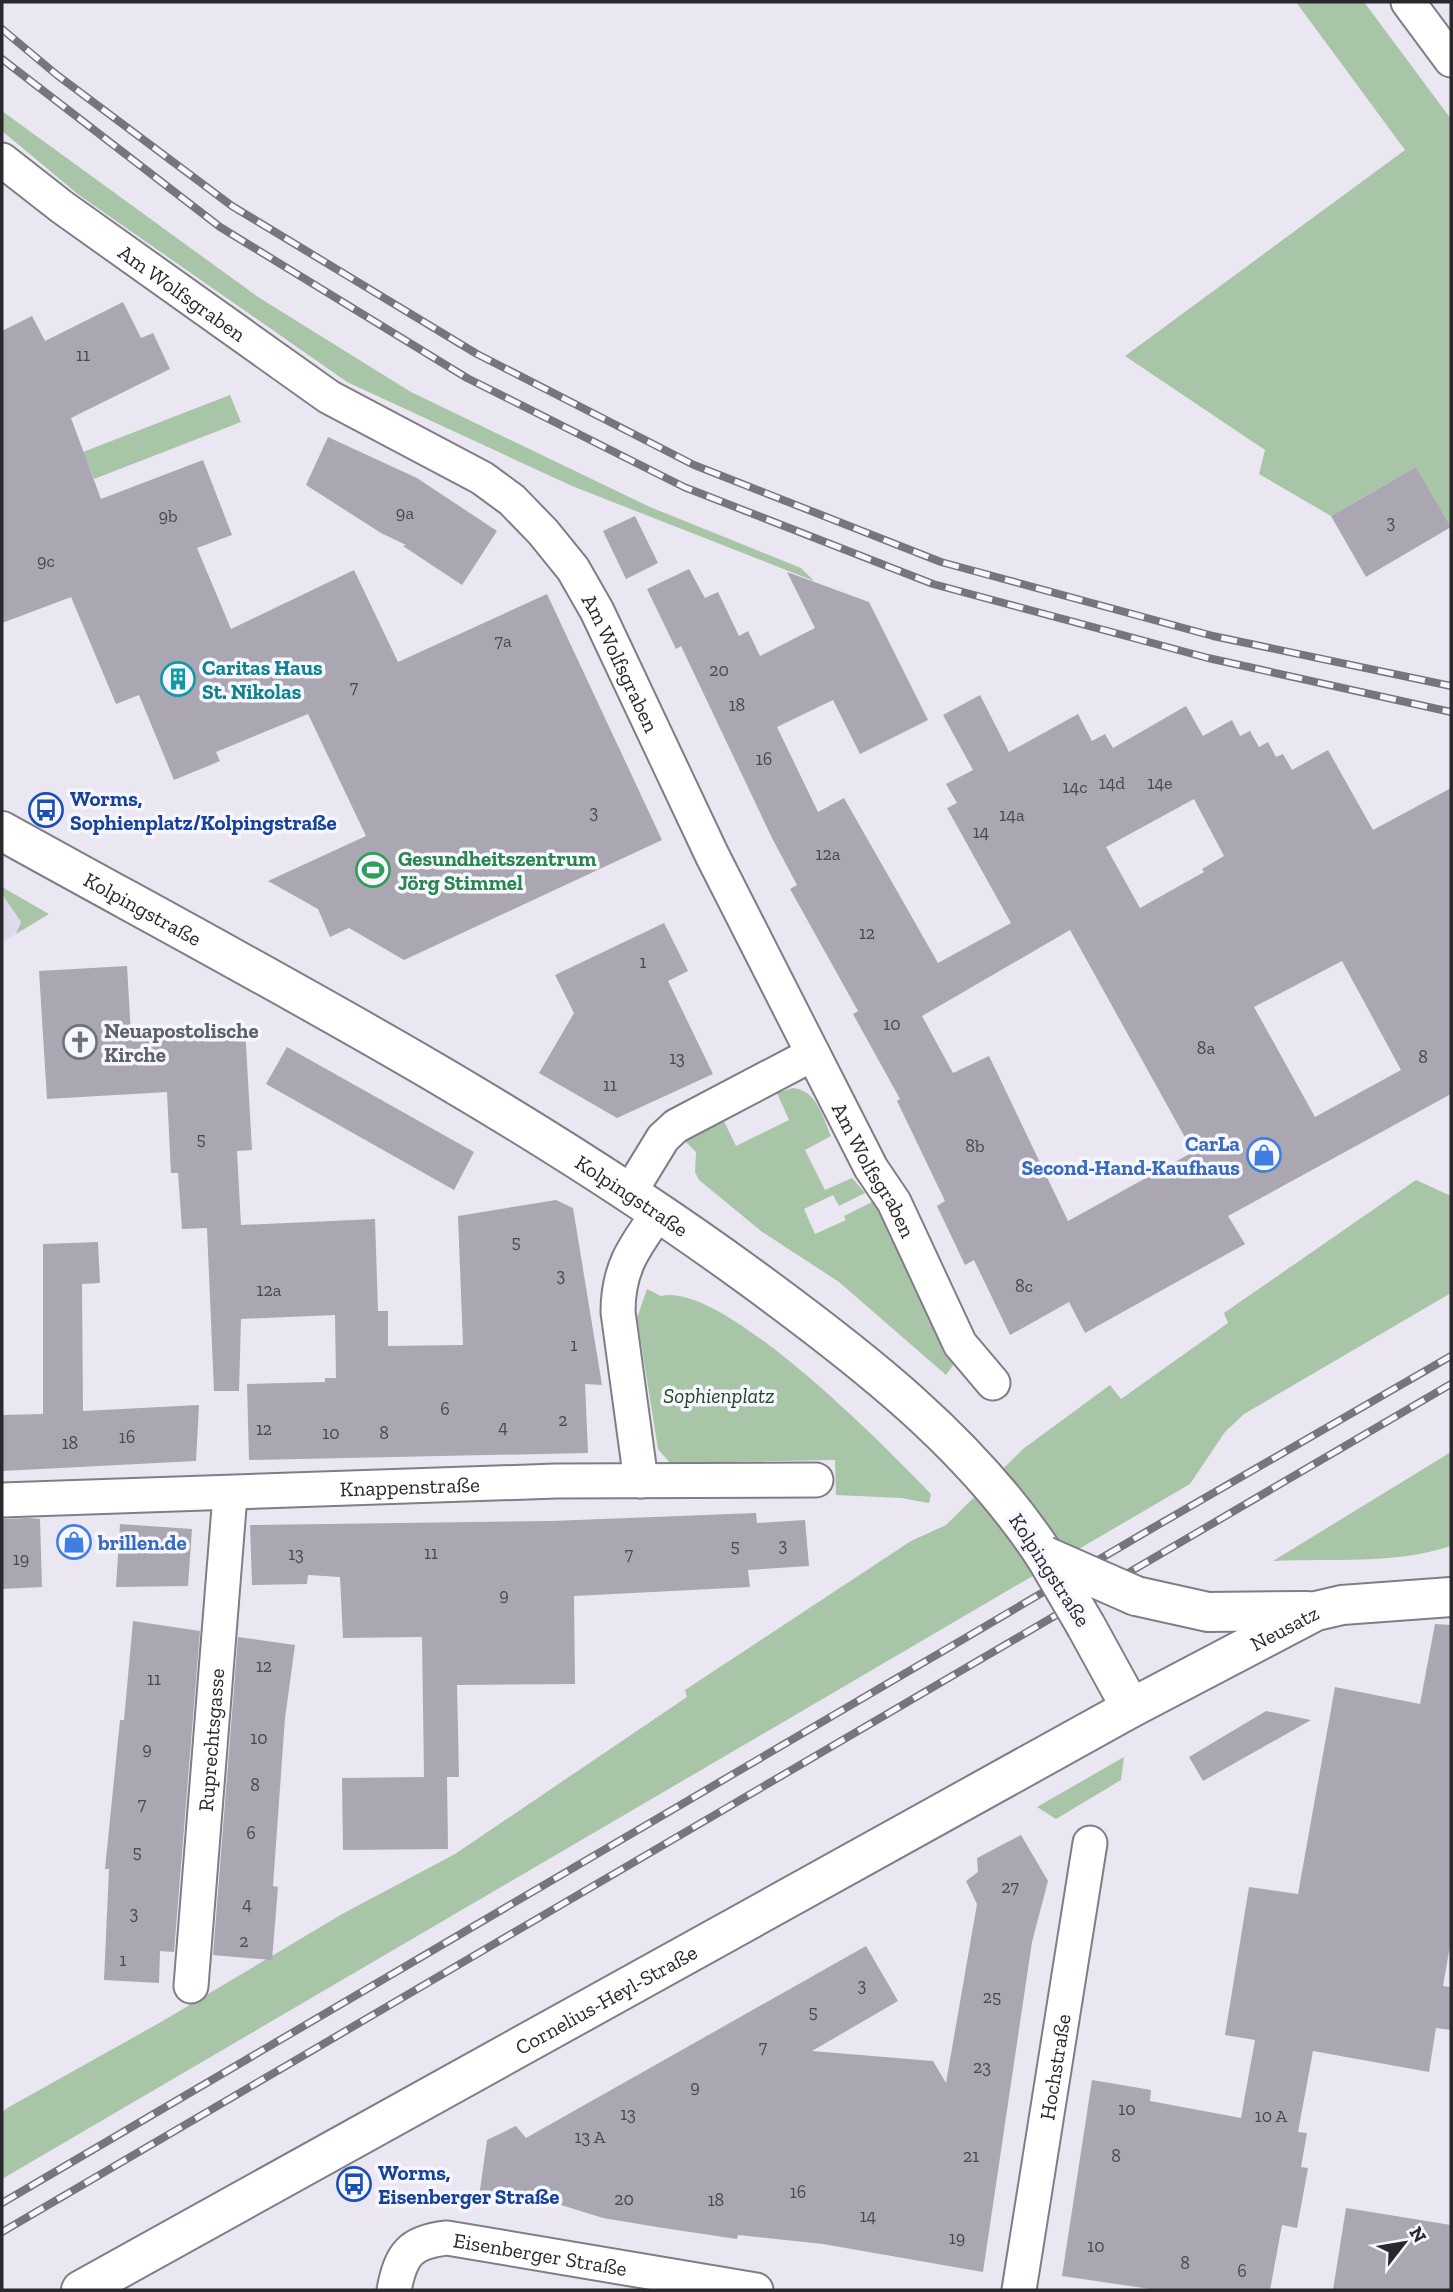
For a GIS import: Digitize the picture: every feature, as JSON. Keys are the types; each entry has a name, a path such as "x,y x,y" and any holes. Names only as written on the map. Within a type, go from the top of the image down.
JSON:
{"main road":[{"name":"Kolpingstraße","path":"2,831 510,1115 645,1202 835,1338 893,1388 992,1487 1045,1556 1131,1708"},
{"path":"1045,1556 1136,1597 1209,1612 1317,1611"},
{"name":"Neusatz","path":"1131,1708 1317,1611 1342,1605 1451,1597"},
{"name":"Cornelius-Heyl-Straße","path":"81,2290 1131,1708"}],"street":[{"path":"1408,2 1451,60"},
{"name":"Am Wolfsgraben","path":"2,160 62,207 329,397 482,478 512,500 573,569 597,611 712,855 871,1168 894,1202 960,1343 993,1383"},
{"path":"641,1481 618,1312 618,1287 663,1138 676,1126 813,1054"},
{"name":"Knappenstraße","path":"2,1500 230,1495 556,1481 816,1480"},
{"name":"Ruprechtsgasse","path":"191,1986 230,1495"},
{"name":"Hochstraße","path":"1020,2290 1090,1843"},
{"name":"Eisenberger Straße","path":"394,2290 398,2271 408,2250 424,2240 447,2238 756,2290"}],"shaded area":[{"path":"2,894 21,923 16,934 2,943"}],"green space":[{"path":"1296,2 1364,2 1451,119 1451,527 1416,467 1331,516 1259,474 1265,450 1125,356 1405,150"},
{"path":"2,111 258,297 411,392 650,507 801,568 814,581 572,486 347,382 79,195 2,131"},
{"path":"230,395 241,422 94,479 83,452"},
{"path":"2,887 49,914 16,934 21,922 2,894"},
{"path":"793,1088 801,1090 813,1099 831,1136 805,1150 825,1190 852,1178 865,1193 839,1206 833,1195 804,1209 815,1234 846,1220 844,1216 876,1200 956,1361 946,1375 839,1282 761,1231 699,1180 695,1172 696,1152 685,1141 687,1138 723,1119 736,1146 789,1120 777,1093"},
{"path":"1416,1180 1451,1196 1451,1293 1244,1414 1225,1432 1190,1484 2,2179 2,2112 9,2107 161,2022 344,1913 455,1854 687,1697 685,1690 911,1541 946,1525 1023,1449 1110,1385 1121,1399 1228,1323 1224,1313"},
{"name":"Sophienplatz","path":"647,1289 661,1296 688,1298 723,1314 762,1340 803,1372 879,1442 931,1494 929,1503 901,1498 836,1495 835,1460 670,1463 658,1449 637,1318"},
{"path":"1451,1452 1451,1546 1407,1556 1363,1560 1273,1561"},
{"path":"1124,1757 1121,1780 1056,1819 1037,1807"}],"building":[{"path":"123,302 141,338 153,333 170,369 71,418 101,499 203,460 232,535 197,548 231,629 354,570 398,662 547,594 662,840 404,960 349,928 330,937 318,909 268,881 366,836 308,714 216,752 220,761 174,780 139,695 116,704 71,597 2,623 2,331 32,316 45,341"},
{"path":"328,437 417,478 497,531 462,585 403,546 406,545 381,533 306,485"},
{"path":"1416,467 1451,527 1366,577 1331,516"},
{"path":"635,516 658,563 626,579 603,531"},
{"path":"689,569 705,598 718,592 739,636 748,631 760,656 815,628 787,572 869,602 928,720 860,754 833,700 777,727 818,812 844,798 938,963 1011,923 947,808 957,803 946,784 973,770 943,715 980,695 1009,752 1078,714 1092,741 1105,734 1113,748 1186,706 1203,736 1232,720 1240,736 1250,731 1259,747 1268,742 1276,757 1283,754 1292,770 1328,750 1373,830 1451,788 1451,1094 1228,1216 1245,1244 1085,1333 1069,1302 1010,1335 974,1260 965,1265 937,1206 945,1201 897,1101 900,1099 853,1014 858,1011 790,889 797,885 681,646 676,649 647,589","holes":["1194,799 1224,856 1202,869 1204,872 1140,908 1106,847","1070,930 1193,1152 1068,1221 989,1056 953,1073 922,1016","1342,961 1401,1070 1315,1117 1254,1007"]},
{"path":"664,923 688,971 668,981 713,1074 617,1118 539,1073 574,1013 555,975"},
{"path":"127,966 131,1034 245,1028 252,1150 237,1151 241,1225 375,1219 378,1311 388,1311 388,1346 463,1345 458,1216 556,1200 573,1208 602,1385 585,1384 588,1453 249,1460 247,1384 325,1382 325,1378 336,1378 335,1315 241,1319 239,1391 214,1391 207,1228 182,1229 178,1173 171,1173 167,1092 47,1099 39,971"},
{"path":"287,1047 474,1152 454,1190 266,1084"},
{"path":"98,1242 100,1283 82,1284 83,1411 199,1405 196,1461 2,1471 2,1415 43,1414 43,1244"},
{"path":"756,1513 757,1523 805,1520 809,1566 748,1570 750,1587 574,1596 575,1684 457,1685 459,1777 447,1777 448,1849 343,1850 342,1778 424,1777 422,1637 343,1638 340,1577 308,1575 307,1584 252,1585 250,1525 551,1521"},
{"path":"2,1519 40,1519 42,1587 2,1589"},
{"path":"120,1524 192,1529 188,1586 116,1587"},
{"path":"133,1621 200,1631 174,1952 160,1951 159,1983 104,1980 109,1869 105,1869 120,1720 124,1720"},
{"path":"1435,1624 1451,1625 1451,1940 1443,1986 1451,1987 1451,2030 1436,2028 1429,2072 1313,2051 1298,2132 1307,2133 1301,2167 1308,2168 1297,2228 1282,2225 1270,2290 1157,2290 1062,2276 1092,2080 1151,2090 1150,2101 1241,2118 1255,2040 1225,2035 1249,1887 1298,1894 1335,1687 1420,1704"},
{"path":"238,1637 295,1645 285,1718 273,1886 278,1887 272,1960 213,1955"},
{"path":"1266,1711 1311,1720 1203,1781 1189,1757"},
{"path":"1021,1835 1048,1881 1032,1942 983,2272 823,2244 738,2235 737,2239 603,2218 529,2195 526,2207 479,2197 487,2140 516,2126 526,2138 866,1946 898,2001 812,2051 933,2061 946,2083 977,1904 966,1881 978,1872 977,1858"},
{"path":"1346,2208 1451,2225 1451,2290 1333,2290"}],"railway":[{"path":"2,29 57,75 232,206 477,354 694,465 941,562 1213,636 1451,686"},
{"path":"2,59 220,227 467,378 684,487 933,584 1208,658 1451,712"},
{"path":"2,2203 1451,1356"},
{"path":"2,2232 1451,1384"}],"place":[{"name":"Caritas Haus St. Nikolas","path":"178,679"},
{"name":"Worms, Sophienplatz/Kolpingstraße","path":"46,810"},
{"name":"Gesundheitszentrum Jörg Stimmel","path":"373,870"},
{"name":"Neuapostolische Kirche","path":"80,1042"},
{"name":"CarLa Second-Hand-Kaufhaus","path":"1264,1155"},
{"name":"brillen.de","path":"74,1542"},
{"name":"Worms, Eisenberger Straße","path":"354,2184"}]}
